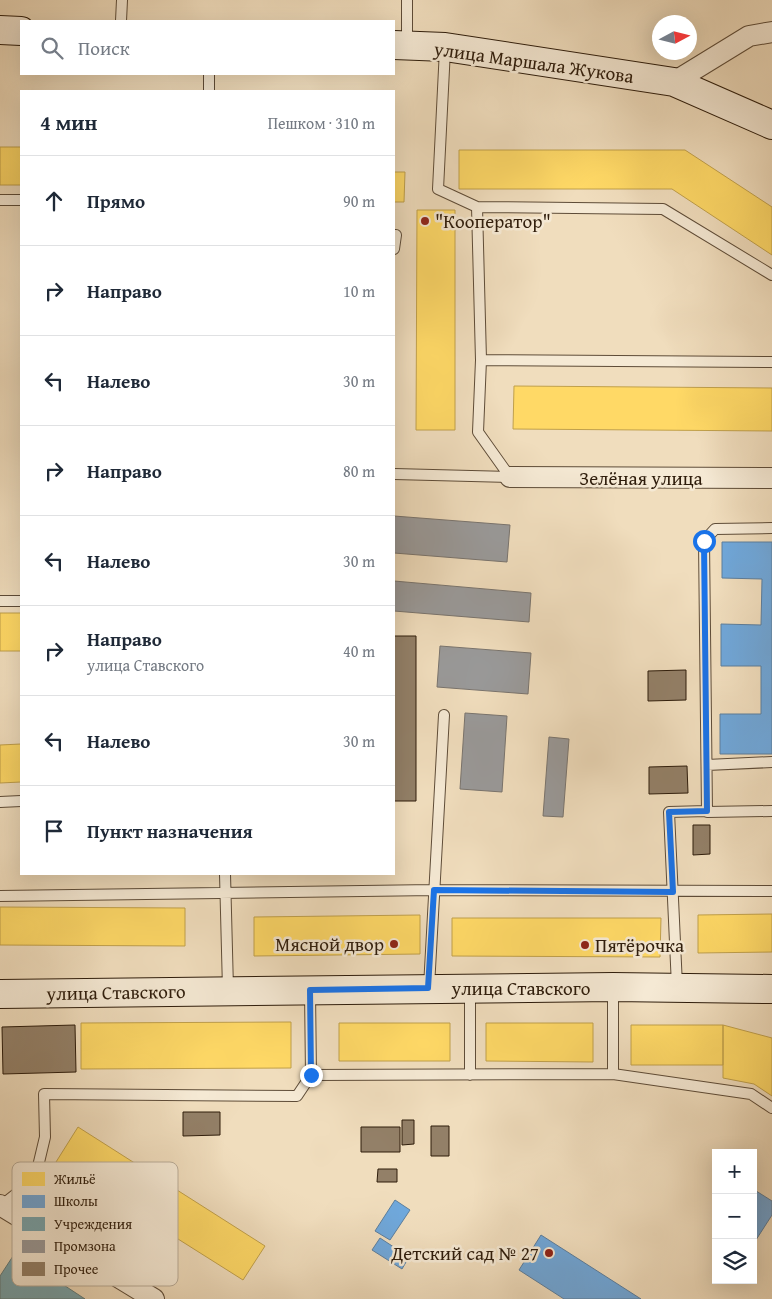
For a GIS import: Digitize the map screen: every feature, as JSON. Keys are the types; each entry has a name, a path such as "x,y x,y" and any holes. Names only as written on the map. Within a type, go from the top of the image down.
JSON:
{"street":[{"path":"0,30 20,31"},
{"path":"674,82 749,36 772,32"},
{"name":"улица Маршала Жукова","path":"400,45 445,47 674,82 772,125"},
{"name":"Зелёная улица","path":"510,477 772,478"},
{"name":"улица Ставского","path":"0,994 428,988 677,987 772,989"},
{"path":"1,1205 12,1212"},
{"path":"133,1286 154,1299"}],"lane":[{"path":"121,20 122,0"},
{"path":"400,45 407,0"},
{"path":"445,47 438,189 477,207 662,209 772,275"},
{"path":"209,75 209,90"},
{"path":"0,200 20,200"},
{"path":"477,207 481,360 478,432 510,477"},
{"path":"481,360 772,362"},
{"path":"395,474 510,477"},
{"path":"707,811 704,541 715,529 772,528"},
{"path":"0,601 20,601"},
{"path":"428,988 444,715"},
{"path":"707,765 772,762"},
{"path":"0,802 20,801"},
{"path":"677,987 669,812 772,811"},
{"path":"225,875 228,990"},
{"path":"0,896 434,890 772,892"},
{"path":"613,987 613,1074"},
{"path":"470,988 470,1074"},
{"path":"39,1162 45,1137 44,1094 297,1096 311,1075 310,990"},
{"path":"311,1075 613,1074 751,1094 772,1108"},
{"path":"1,1205 12,1197"}],"building: Жильё":[{"path":"0,147 20,147 20,185 0,185"},
{"path":"459,150 685,150 772,207 772,255 672,189 459,189"},
{"path":"395,172 405,172 404,202 395,202"},
{"path":"417,210 455,210 455,430 416,430"},
{"path":"514,386 772,388 772,431 513,429"},
{"path":"0,613 20,613 20,651 0,651"},
{"path":"20,744 20,782 0,783 0,745"},
{"path":"0,907 185,908 185,946 0,945"},
{"path":"772,914 772,952 698,953 698,915"},
{"path":"420,915 420,954 254,956 254,917"},
{"path":"452,918 661,918 660,957 452,956"},
{"path":"291,1022 291,1068 81,1069 81,1023"},
{"path":"339,1023 450,1023 450,1061 339,1061"},
{"path":"486,1023 593,1023 593,1062 486,1061"},
{"path":"631,1025 723,1025 723,1065 631,1065"},
{"path":"723,1025 772,1038 772,1096 754,1084 723,1078"},
{"path":"78,1127 133,1162 56,1162"},
{"path":"178,1191 265,1246 243,1280 178,1239"}],"building: Школы":[{"path":"722,542 772,542 772,754 720,754 720,714 761,714 761,666 721,666 721,624 761,625 762,579 722,578"},
{"path":"757,1192 772,1201 772,1215 757,1238"},
{"path":"395,1200 410,1210 390,1240 375,1231"},
{"name":"Детский сад № 27","path":"541,1235 641,1299 564,1299 519,1270"},
{"path":"380,1238 409,1257 402,1269 372,1250"}],"building: Учреждения":[{"path":"12,1258 12,1286 65,1286 85,1299 0,1299 0,1276"}],"building: Промзона":[{"path":"395,516 510,525 507,562 395,553"},
{"path":"395,581 531,593 529,622 395,611"},
{"path":"440,646 531,653 528,694 437,687"},
{"path":"465,713 507,716 502,792 460,789"},
{"path":"549,737 569,739 563,817 543,816"}],"building: Прочее":[{"path":"395,636 416,636 416,801 395,801"},
{"path":"686,670 686,700 648,701 648,671"},
{"path":"687,766 688,793 649,794 649,767"},
{"path":"693,825 710,825 710,854 693,855"},
{"path":"75,1025 76,1072 3,1074 2,1027"},
{"path":"183,1112 220,1112 220,1135 183,1136"},
{"path":"402,1120 414,1120 414,1144 402,1145"},
{"path":"431,1126 449,1126 449,1156 431,1156"},
{"path":"361,1127 400,1127 400,1152 361,1152"},
{"path":"378,1169 397,1169 397,1182 377,1182"}],"place":[{"name":"\"Кооператор\"","path":"425,221"},
{"name":"Мясной двор","path":"394,944"},
{"name":"Пятёрочка","path":"585,945"},
{"name":"Детский сад № 27","path":"549,1253"}],"route":[{"path":"311,1075 310,990 428,988 434,890 673,892 669,812 707,811 704,541"}]}
